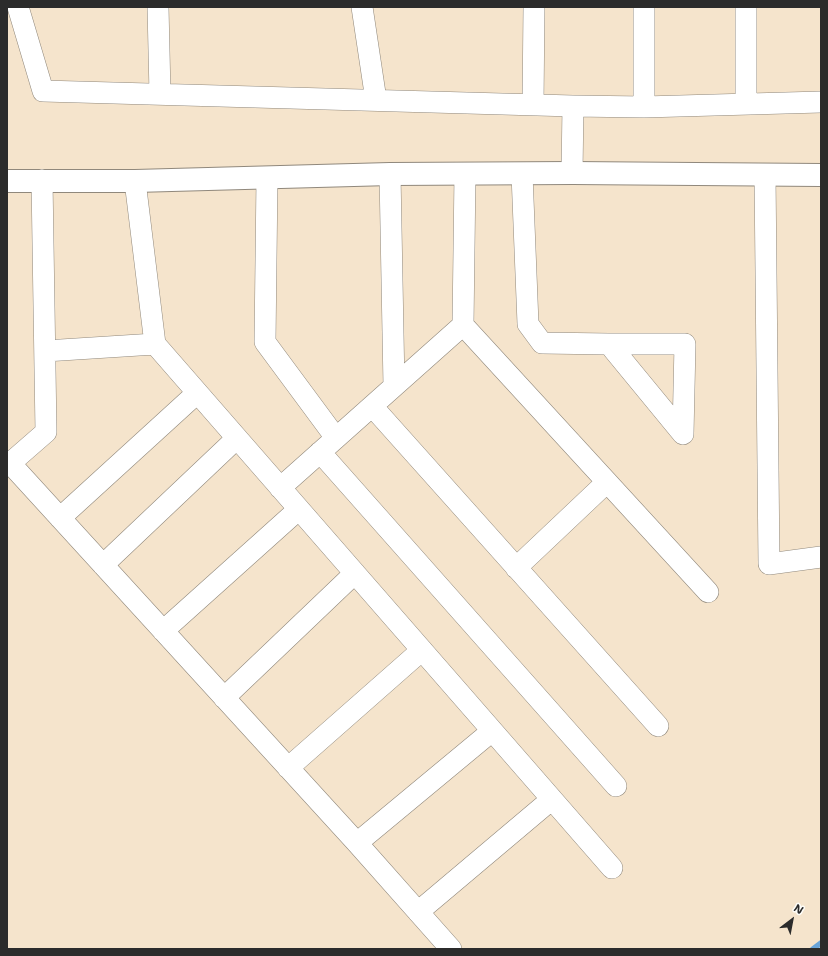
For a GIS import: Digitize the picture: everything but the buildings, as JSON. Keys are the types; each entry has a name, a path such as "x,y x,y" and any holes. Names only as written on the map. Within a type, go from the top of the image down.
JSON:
{"street":[{"path":"18,7 43,91 573,106 644,107 821,102"},
{"path":"158,7 160,94"},
{"path":"362,7 376,100"},
{"path":"533,105 534,7"},
{"path":"644,7 644,107"},
{"path":"746,7 746,104"},
{"path":"572,173 573,106"},
{"path":"7,181 135,181 390,174 572,173 821,175"},
{"path":"390,174 394,386"},
{"path":"465,174 463,325 708,592"},
{"path":"522,174 528,324 542,343 685,344 683,434 609,344"},
{"path":"765,175 769,564 821,557"},
{"path":"267,178 265,342 336,438"},
{"path":"42,180 46,432 9,465 60,518 357,843 451,949"},
{"path":"135,181 155,344 612,868"},
{"path":"280,488 463,325"},
{"path":"45,351 155,344"},
{"path":"60,518 197,393"},
{"path":"372,406 658,726"},
{"path":"103,565 237,438"},
{"path":"320,452 616,786"},
{"path":"516,568 608,482"},
{"path":"163,631 299,510"},
{"path":"224,698 355,573"},
{"path":"288,768 422,650"},
{"path":"357,843 492,731"},
{"path":"418,912 552,799"}],"waterway":[{"path":"813,949 821,943"}]}
